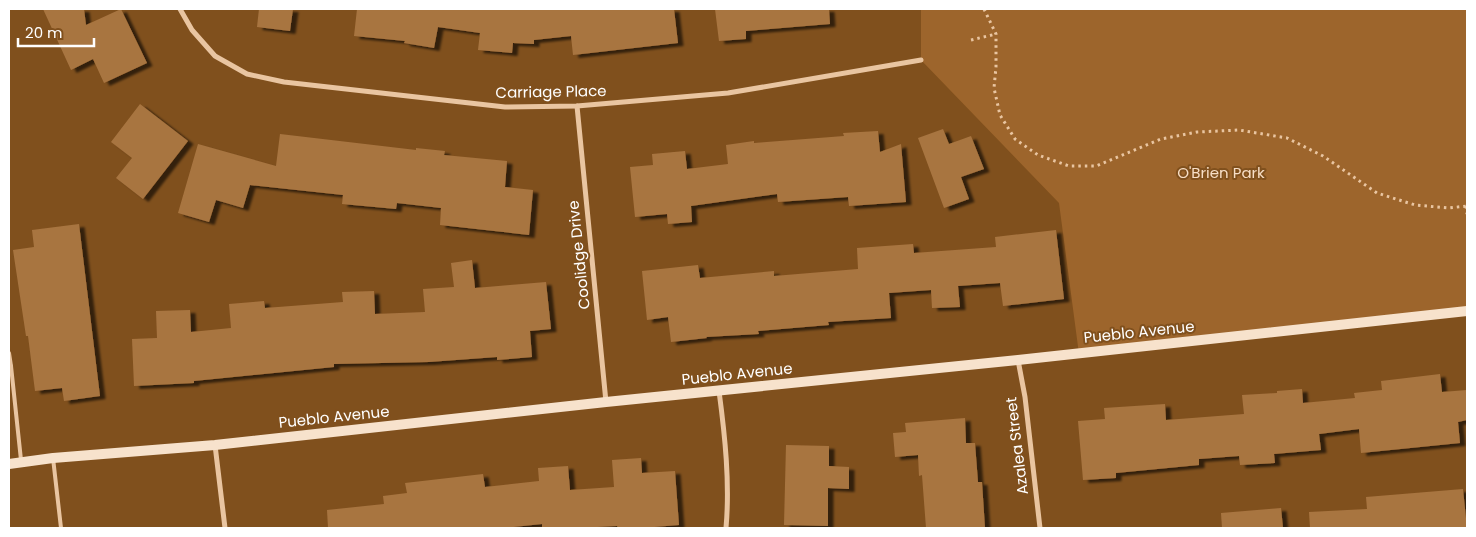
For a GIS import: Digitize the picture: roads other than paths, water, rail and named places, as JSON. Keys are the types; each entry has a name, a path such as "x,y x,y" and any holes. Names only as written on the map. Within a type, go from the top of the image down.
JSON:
{"street":[{"name":"Carriage Place","path":"180,9 192,30 215,56 247,74 284,82 505,107 577,106 728,93 921,60"},
{"name":"Coolidge Drive","path":"577,106 606,402"},
{"name":"Pueblo Avenue","path":"9,464 53,458 215,445 1467,311"},
{"name":"Azalea Street","path":"1018,360 1025,397 1040,528"},
{"path":"719,391 725,433 728,511 726,528"},
{"path":"215,445 225,528"}],"lane":[{"path":"9,353 21,462"},
{"path":"53,458 61,528"}],"park label":[{"name":"O'Brien Park","path":"1221,173"}]}
